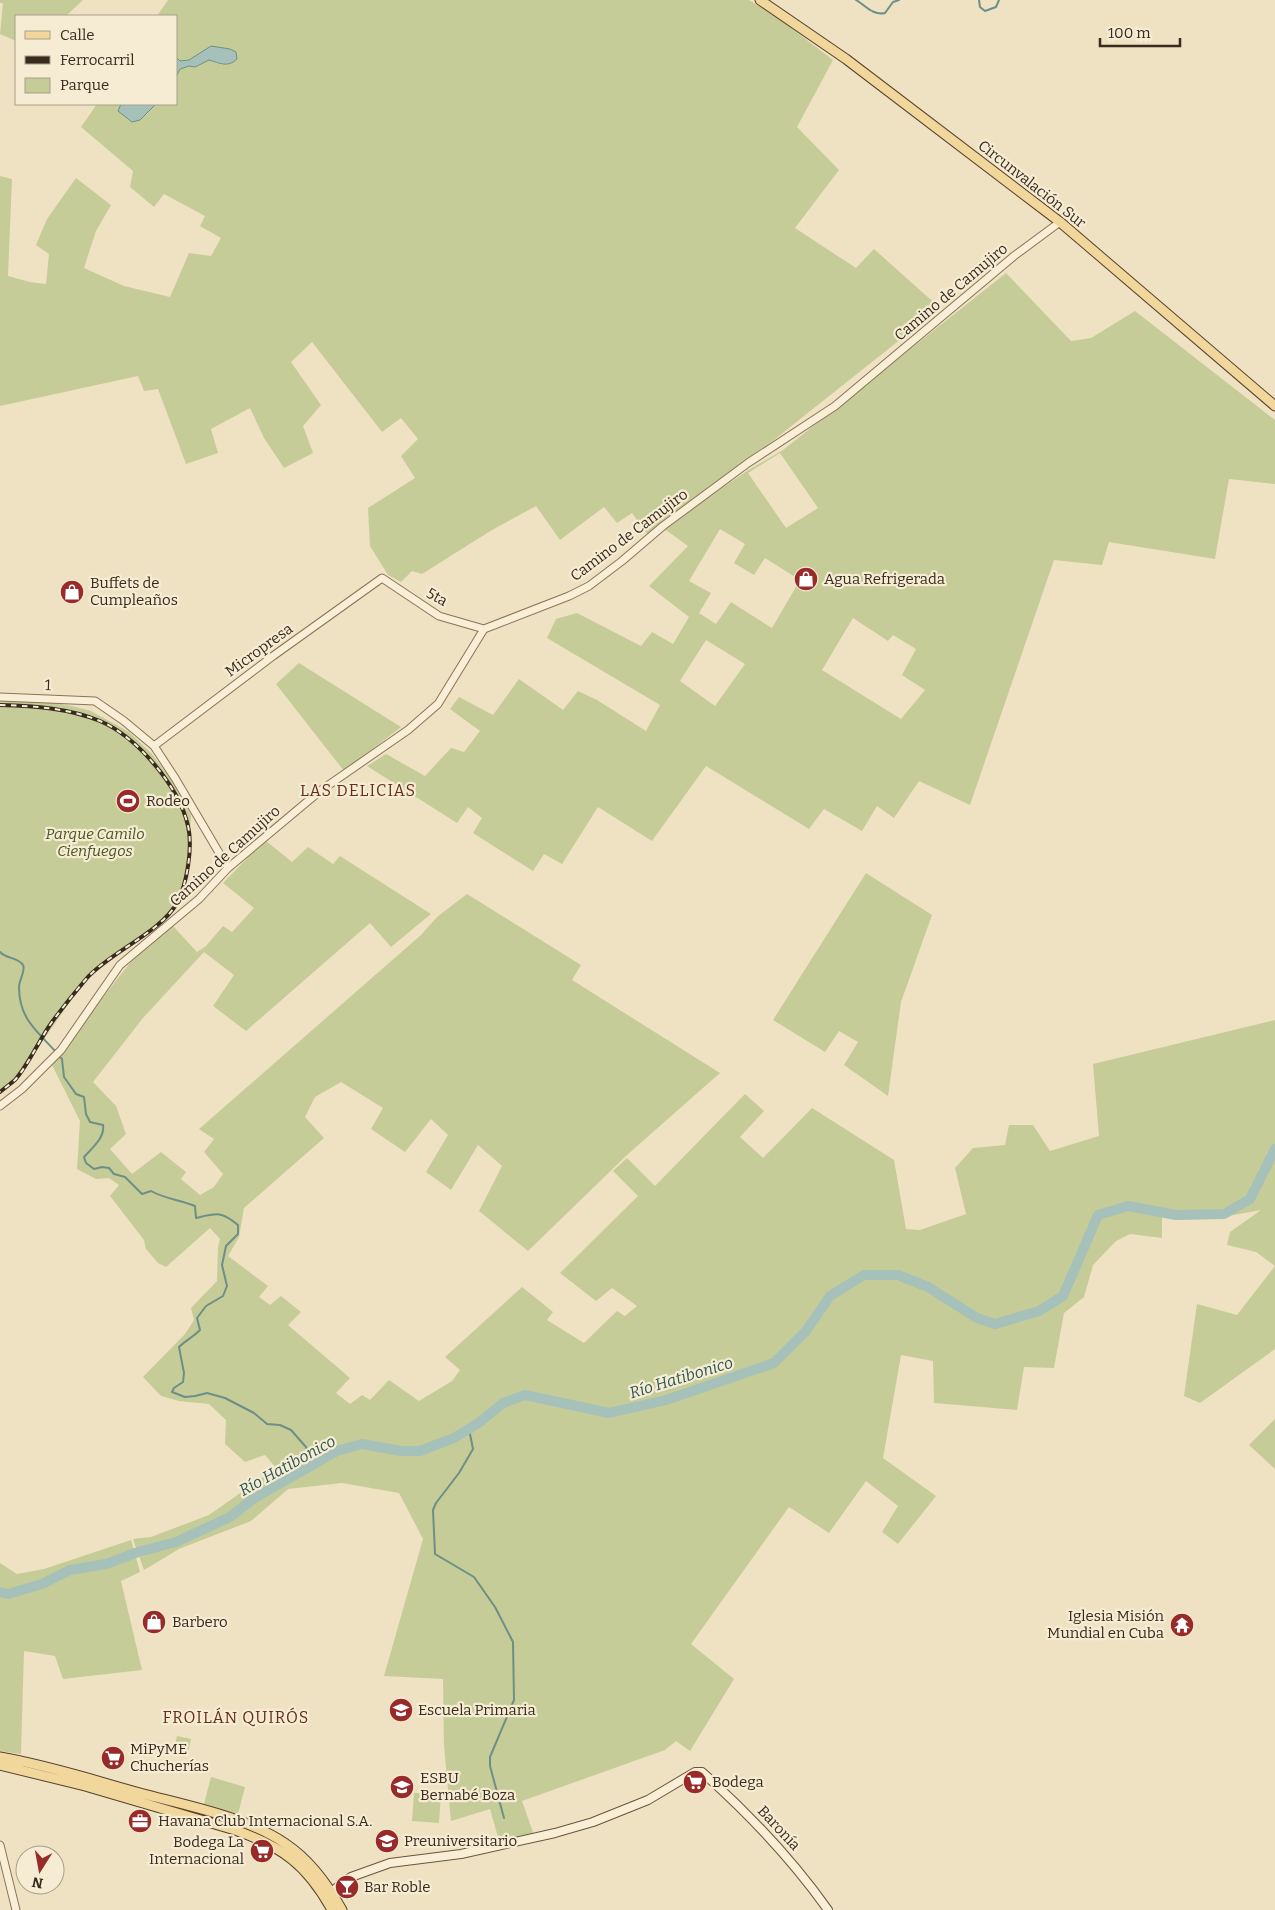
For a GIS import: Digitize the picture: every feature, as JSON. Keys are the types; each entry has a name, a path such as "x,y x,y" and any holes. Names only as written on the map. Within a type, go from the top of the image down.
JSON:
{"main road":[{"name":"Circunvalación Sur","path":"760,0 846,59 1060,222 1275,406"},
{"path":"0,1757 48,1768 197,1809 262,1830 287,1844 306,1860 328,1894 332,1910"},
{"path":"0,1765 86,1786 219,1825 259,1839 282,1850 302,1867 342,1910"},
{"name":"Baronía","path":"328,1894 351,1877 390,1863 461,1854 555,1833 593,1822 648,1800 695,1772 702,1772 784,1853 828,1910"}],"street":[{"name":"Camino de Camujiro","path":"0,1106 22,1089 61,1050 120,965 199,899 228,868 320,791 426,716 438,704 484,628 569,596 589,586 663,526 748,463 835,406 1014,256 1060,222"},
{"name":"5ta","path":"382,578 439,616 484,628"},
{"name":"Micropresa","path":"154,746 273,656 382,578"},
{"name":"1","path":"0,697 95,701 154,746"},
{"path":"154,746 228,868"},
{"path":"0,1845 16,1910"}],"green space":[{"path":"0,0 83,0 67,15 15,15 15,41 0,34 3,3 0,3"},
{"path":"168,0 749,0 782,21 833,60 797,127 839,170 795,228 856,268 874,249 940,308 775,439 647,534 632,513 617,523 604,507 560,540 536,506 492,530 422,574 412,571 401,582 388,575 370,546 368,508 415,478 401,456 418,439 401,418 382,432 312,342 291,362 321,405 303,426 313,453 284,468 264,438 250,408 211,429 218,453 186,464 158,389 144,391 138,376 0,406 0,176 12,179 8,276 46,284 49,254 36,245 47,219 76,178 111,205 96,231 84,268 124,286 170,297 189,253 211,256 221,238 200,226 205,216 164,194 154,207 130,187 133,171 81,127 96,105 121,105 119,111 132,122 147,114 155,105 178,105 178,73 180,69 189,66 195,67 209,60 223,65 211,46 189,60 180,61 178,59 178,15 158,15"},
{"path":"1006,273 1071,341 1091,338 1135,311 1275,420 1275,484 1229,479 1215,559 1109,542 1102,565 1054,560 970,805 919,781 894,818 877,806 862,831 824,809 809,829 706,766 652,841 598,807 562,864 544,854 533,871 473,833 482,818 468,807 457,823 367,766 386,754 425,776 451,748 464,752 480,731 450,709 459,697 493,715 519,679 563,710 578,691 597,700 646,731 660,705 547,638 556,619 577,613 641,646 652,632 673,644 689,617 649,586 688,546 663,528 747,471 783,450","holes":["780,453 818,508 786,528 748,473","720,529 745,544 734,563 754,575 765,558 800,580 772,628 731,602 716,624 699,613 711,593 689,581","853,618 888,641 893,635 916,649 902,675 925,690 901,719 822,670","706,640 745,664 715,706 680,681"]},
{"path":"299,663 401,727 344,771 276,684"},
{"name":"Parque Camilo Cienfuegos","path":"0,701 49,702 72,706 91,711 129,732 151,753 169,776 191,815 188,874 178,903 166,919 88,976 12,1085 0,1092"},
{"path":"265,840 292,862 308,847 333,864 340,856 431,914 391,947 370,923 246,1031 213,1006 234,975 204,952 143,1018 93,1082 116,1106 126,1134 110,1149 132,1174 161,1152 186,1172 181,1179 200,1195 214,1187 223,1174 204,1152 214,1139 199,1129 421,935 437,917 467,894 581,965 572,980 720,1073 627,1155 528,1251 479,1211 502,1166 478,1145 451,1190 426,1172 448,1135 431,1119 405,1152 371,1129 383,1108 341,1082 315,1097 305,1117 324,1138 244,1208 239,1237 228,1256 268,1286 259,1297 270,1305 281,1296 301,1312 288,1325 350,1378 336,1393 350,1404 362,1395 370,1400 389,1380 419,1401 452,1381 460,1370 445,1357 522,1287 553,1312 547,1320 584,1343 617,1311 625,1316 637,1306 612,1288 596,1301 560,1273 638,1196 613,1171 627,1158 655,1186 745,1094 764,1111 740,1137 763,1158 812,1108 894,1160 906,1229 920,1230 966,1214 955,1168 973,1148 1005,1145 1009,1125 1033,1125 1050,1151 1099,1136 1093,1064 1275,1020 1275,1266 1256,1252 1227,1245 1230,1232 1261,1210 1223,1217 1162,1210 1162,1238 1130,1234 1116,1241 1093,1265 1084,1297 1064,1313 1054,1368 1024,1367 1017,1410 934,1403 933,1361 901,1355 883,1458 936,1496 898,1544 882,1532 898,1506 866,1481 829,1533 789,1507 691,1644 734,1679 690,1751 676,1741 665,1750 522,1801 534,1835 500,1844 490,1809 451,1821 444,1746 443,1679 384,1676 423,1539 399,1493 342,1483 288,1489 251,1521 179,1549 144,1570 133,1539 151,1537 209,1515 276,1468 265,1455 245,1462 225,1444 226,1420 209,1404 179,1401 161,1396 143,1377 185,1334 194,1320 191,1308 217,1281 220,1239 210,1228 166,1267 158,1263 146,1249 144,1240 110,1196 119,1185 109,1178 96,1179 77,1169 80,1121 52,1065 133,959 173,926 197,952 206,946 223,926 232,932 254,908 223,883"},
{"path":"866,873 932,915 901,1002 888,1096 844,1065 858,1042 839,1031 825,1052 773,1020"},
{"path":"1275,1266 1275,1349 1200,1403 1184,1396 1197,1304 1237,1315"},
{"path":"1275,1419 1275,1469 1249,1445"},
{"path":"131,1540 140,1572 121,1581 142,1670 63,1679 55,1656 24,1651 21,1754 0,1751 0,1563 17,1574 44,1569"},
{"path":"177,1736 191,1739 187,1756 173,1753"},
{"path":"211,1777 245,1787 238,1814 204,1804"},
{"path":"414,1793 441,1794 439,1823 412,1821"}],"water":[{"path":"211,46 230,49 236,52 237,59 227,64 209,60 195,67 189,66 180,69 178,73 178,59 180,61 189,60"},
{"path":"121,105 155,105 140,120 132,122 118,111"}],"waterway":[{"path":"856,0 873,12 881,14 885,13 893,2 899,0"},
{"path":"979,0 980,7 985,11 996,7 999,0"},
{"path":"0,952 21,962 23,965 24,970 19,987 22,1008 30,1024 56,1052"},
{"path":"59,1056 62,1059 64,1077 76,1094 84,1097 86,1114 90,1122 103,1125 100,1138 84,1157 86,1163 94,1169 109,1168 114,1174 125,1177 142,1194 151,1191 195,1206 196,1218 218,1214 227,1217 238,1225 238,1234 226,1246 222,1265 227,1286 223,1296 206,1306 197,1318 200,1330 179,1347 184,1373 183,1382 174,1388 172,1392 185,1397 207,1393 225,1398 254,1413 267,1424 280,1425 291,1430 306,1447 313,1464"},
{"name":"Río Hatibonico","path":"0,1592 8,1594 42,1584 70,1570 106,1564 138,1552 176,1542 230,1517 253,1499 337,1451 362,1444 401,1451 420,1451 454,1438 480,1422 503,1403 525,1395 609,1413 666,1400 774,1363 806,1331 830,1296 864,1275 898,1275 928,1287 977,1318 995,1324 1039,1311 1063,1296 1098,1215 1128,1206 1176,1215 1224,1214 1250,1199 1275,1149"},
{"path":"469,1429 473,1449 433,1510 435,1554 474,1577 495,1607 513,1642 514,1700 490,1757 490,1766 504,1818"}],"railway":[{"path":"0,705 63,710 100,721 114,728 142,751 166,779 183,811 188,826 190,844 184,886 177,903 169,914 87,978 52,1022 20,1074 0,1092"}],"place":[{"name":"Agua Refrigerada","path":"806,579"},
{"name":"Buffets de Cumpleaños","path":"72,592"},
{"name":"Rodeo","path":"128,801"},
{"name":"Barbero","path":"154,1622"},
{"name":"Iglesia Misión Mundial en Cuba","path":"1182,1625"},
{"name":"Escuela Primaria","path":"401,1710"},
{"name":"MiPyME Chucherías","path":"113,1758"},
{"name":"Bodega","path":"695,1782"},
{"name":"ESBU Bernabé Boza","path":"402,1787"},
{"name":"Havana Club Internacional S.A.","path":"140,1821"},
{"name":"Preuniversitario","path":"387,1841"},
{"name":"Bodega La Internacional","path":"262,1851"},
{"name":"Bar Roble","path":"347,1887"}],"district":[{"name":"LAS DELICIAS","path":"358,790"},
{"name":"FROILÁN QUIRÓS","path":"236,1717"}]}
